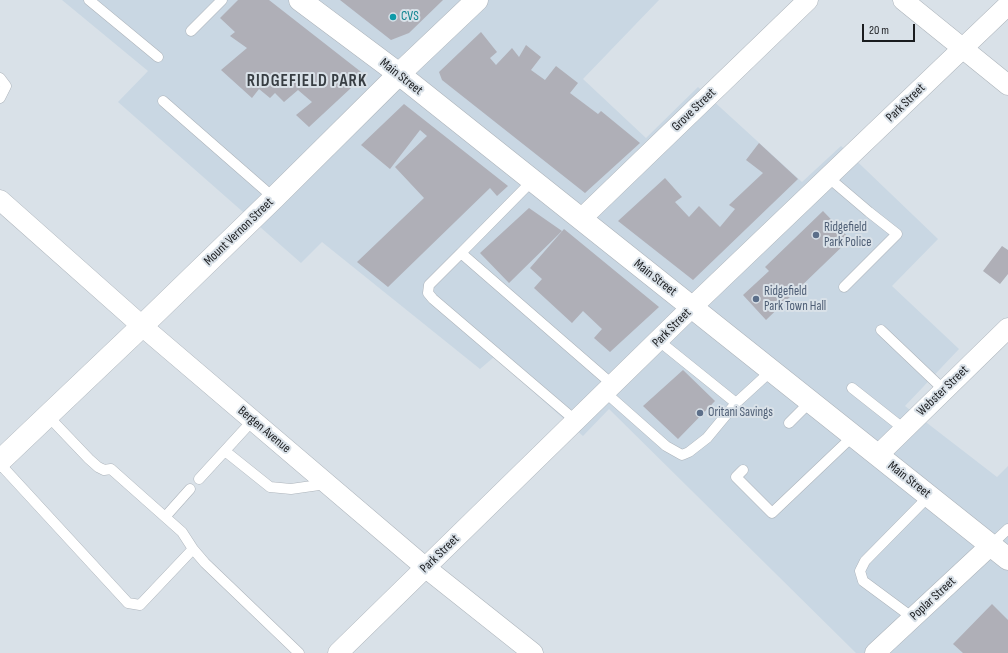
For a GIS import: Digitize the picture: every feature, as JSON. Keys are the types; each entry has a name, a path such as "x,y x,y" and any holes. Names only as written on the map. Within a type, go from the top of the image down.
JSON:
{"street":[{"name":"Main Street","path":"300,0 399,74 1008,559"},
{"name":"Mount Vernon Street","path":"0,463 274,198 399,74 477,0"},
{"name":"Grove Street","path":"581,219 808,0"},
{"path":"903,0 1008,84"},
{"name":"Park Street","path":"338,653 610,389 692,307 829,178 1008,5"},
{"name":"Bergen Avenue","path":"0,200 142,326 426,568 533,653"},
{"name":"Webster Street","path":"878,455 1008,328"},
{"name":"Poplar Street","path":"879,652 991,545"}],"lane":[{"path":"89,0 158,57"},
{"path":"191,31 222,0"},
{"path":"0,78 6,86 0,98"},
{"path":"163,101 274,198"},
{"path":"829,178 897,234 844,287"},
{"path":"532,180 429,284 428,293 433,299 576,421"},
{"path":"461,252 610,389 666,446 682,455 689,452 707,438 736,403 772,371"},
{"path":"881,330 944,390"},
{"path":"659,341 736,403"},
{"path":"852,388 904,429"},
{"path":"789,423 810,402"},
{"path":"48,416 98,467 104,470 111,469 182,532 205,563 299,653"},
{"path":"199,479 253,420"},
{"path":"743,470 736,477 772,513 853,436"},
{"path":"225,451 270,487 290,489 328,484"},
{"path":"0,463 128,603 140,605 194,549"},
{"path":"165,517 190,489"},
{"path":"913,618 863,581 860,570 865,560 929,496"},
{"path":"991,545 1008,529"}],"shaded area":[{"path":"62,0 659,0 583,79 646,138 698,87 802,182 841,146 938,239 892,286 959,349 905,406 997,477 1008,466 1008,653 856,653 609,409 583,436 494,357 480,369 322,242 301,263 118,102 148,71"}],"building":[{"path":"238,0 269,0 365,75 309,127 296,115 312,102 298,90 284,102 275,93 270,98 259,89 252,98 221,70 247,48 230,36 235,32 220,18"},
{"name":"CVS","path":"340,0 443,0 409,33 391,40"},
{"path":"481,32 497,52 490,58 496,65 512,48 519,57 526,45 541,57 531,70 545,80 556,66 578,83 570,93 598,114 601,111 640,143 585,193 442,80 439,72"},
{"path":"404,104 508,186 497,196 490,188 388,287 357,262 424,198 395,167 427,136 420,130 390,169 361,145"},
{"path":"759,143 798,179 693,280 618,221 665,178 682,197 675,202 689,217 699,206 720,227 735,209 729,205 763,173 746,160"},
{"path":"529,208 562,231 509,283 480,253"},
{"path":"823,211 850,239 766,320 743,295 769,271 765,267"},
{"path":"564,229 659,307 610,352 594,338 602,329 583,311 572,323 534,288 542,279 530,268"},
{"path":"1002,246 1008,250 1008,274 1000,284 983,271"},
{"path":"683,370 715,401 678,439 643,406"},
{"path":"992,604 1008,620 1008,653 963,653 953,644"}],"place":[{"name":"CVS","path":"393,17"},
{"name":"Ridgefield Park Police","path":"816,235"},
{"name":"Ridgefield Park Town Hall","path":"756,299"},
{"name":"Oritani Savings","path":"700,413"}],"district":[{"name":"RIDGEFIELD PARK","path":"307,82"}]}
